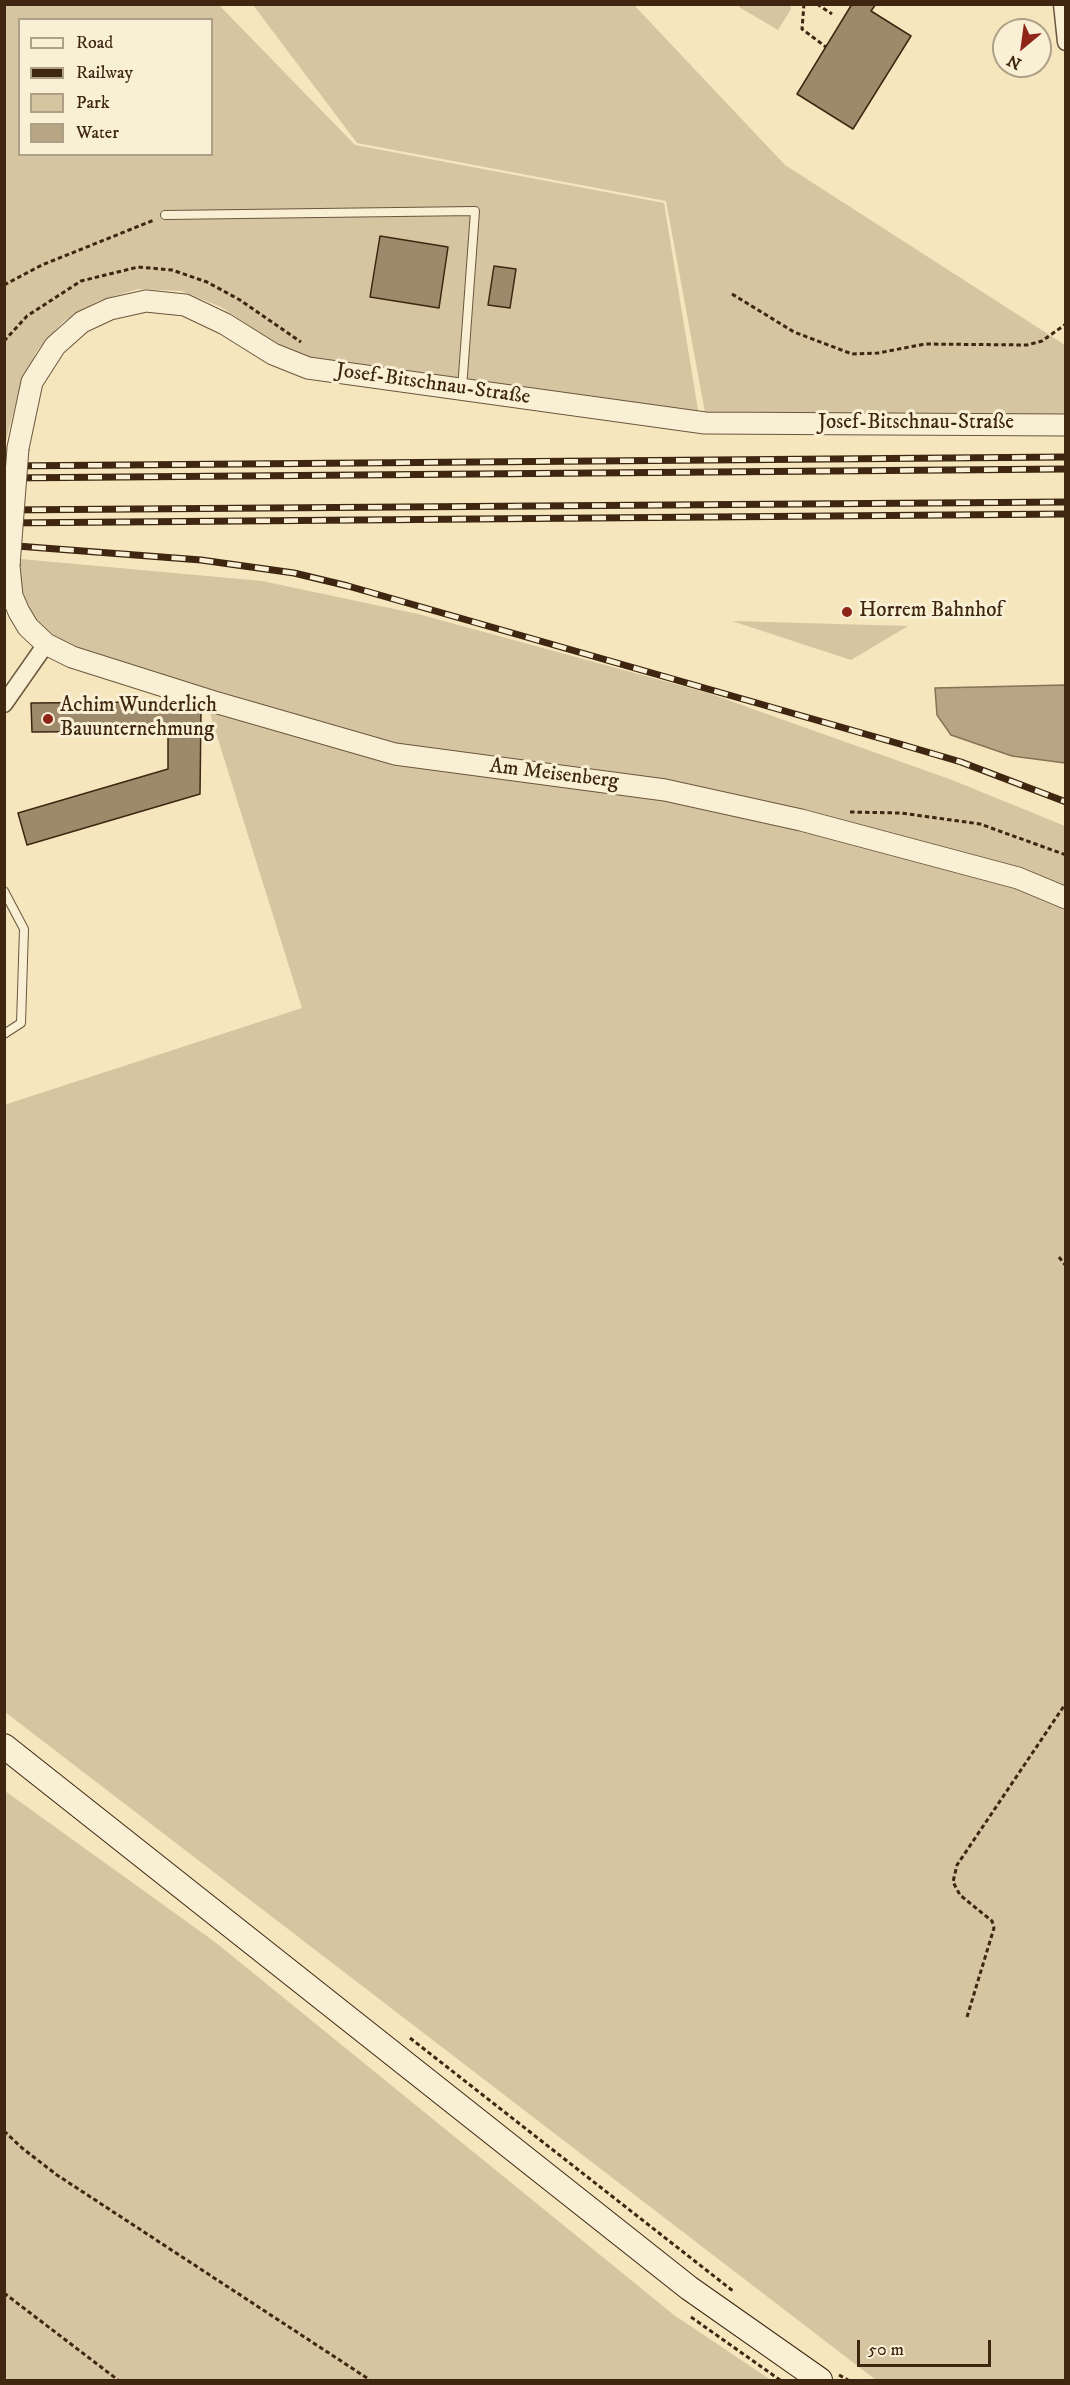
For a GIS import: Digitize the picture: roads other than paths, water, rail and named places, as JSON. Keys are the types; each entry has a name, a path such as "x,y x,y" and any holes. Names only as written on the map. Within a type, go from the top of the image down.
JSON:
{"main road":[{"path":"4,1746 690,2288 826,2375"}],"street":[{"path":"1062,4 1065,42"},
{"name":"Josef-Bitschnau-Straße","path":"46,644 32,632 19,612 12,596 9,566 18,448 23,413 32,382 55,346 82,322 110,309 146,301 185,305 225,324 273,354 308,368 705,423 1065,425"},
{"path":"4,704 46,644"},
{"name":"Am Meisenberg","path":"46,644 72,657 189,694 395,754 665,790 801,820 1018,878 1065,898"}],"lane":[{"path":"165,215 475,211 462,388"},
{"path":"4,891 24,929 21,1023 4,1034"}],"water":[{"path":"1065,685 1065,763 1012,756 951,735 937,715 935,688"}],"railway":[{"path":"4,466 1066,457"},
{"path":"4,478 1066,469"},
{"path":"4,510 1066,502"},
{"path":"4,523 1066,514"},
{"path":"4,545 201,560 294,573 348,586 961,762 1066,802"}],"place":[{"name":"Horrem Bahnhof","path":"847,612"},
{"name":"Achim Wunderlich Bauunternehmung","path":"48,719"}]}
